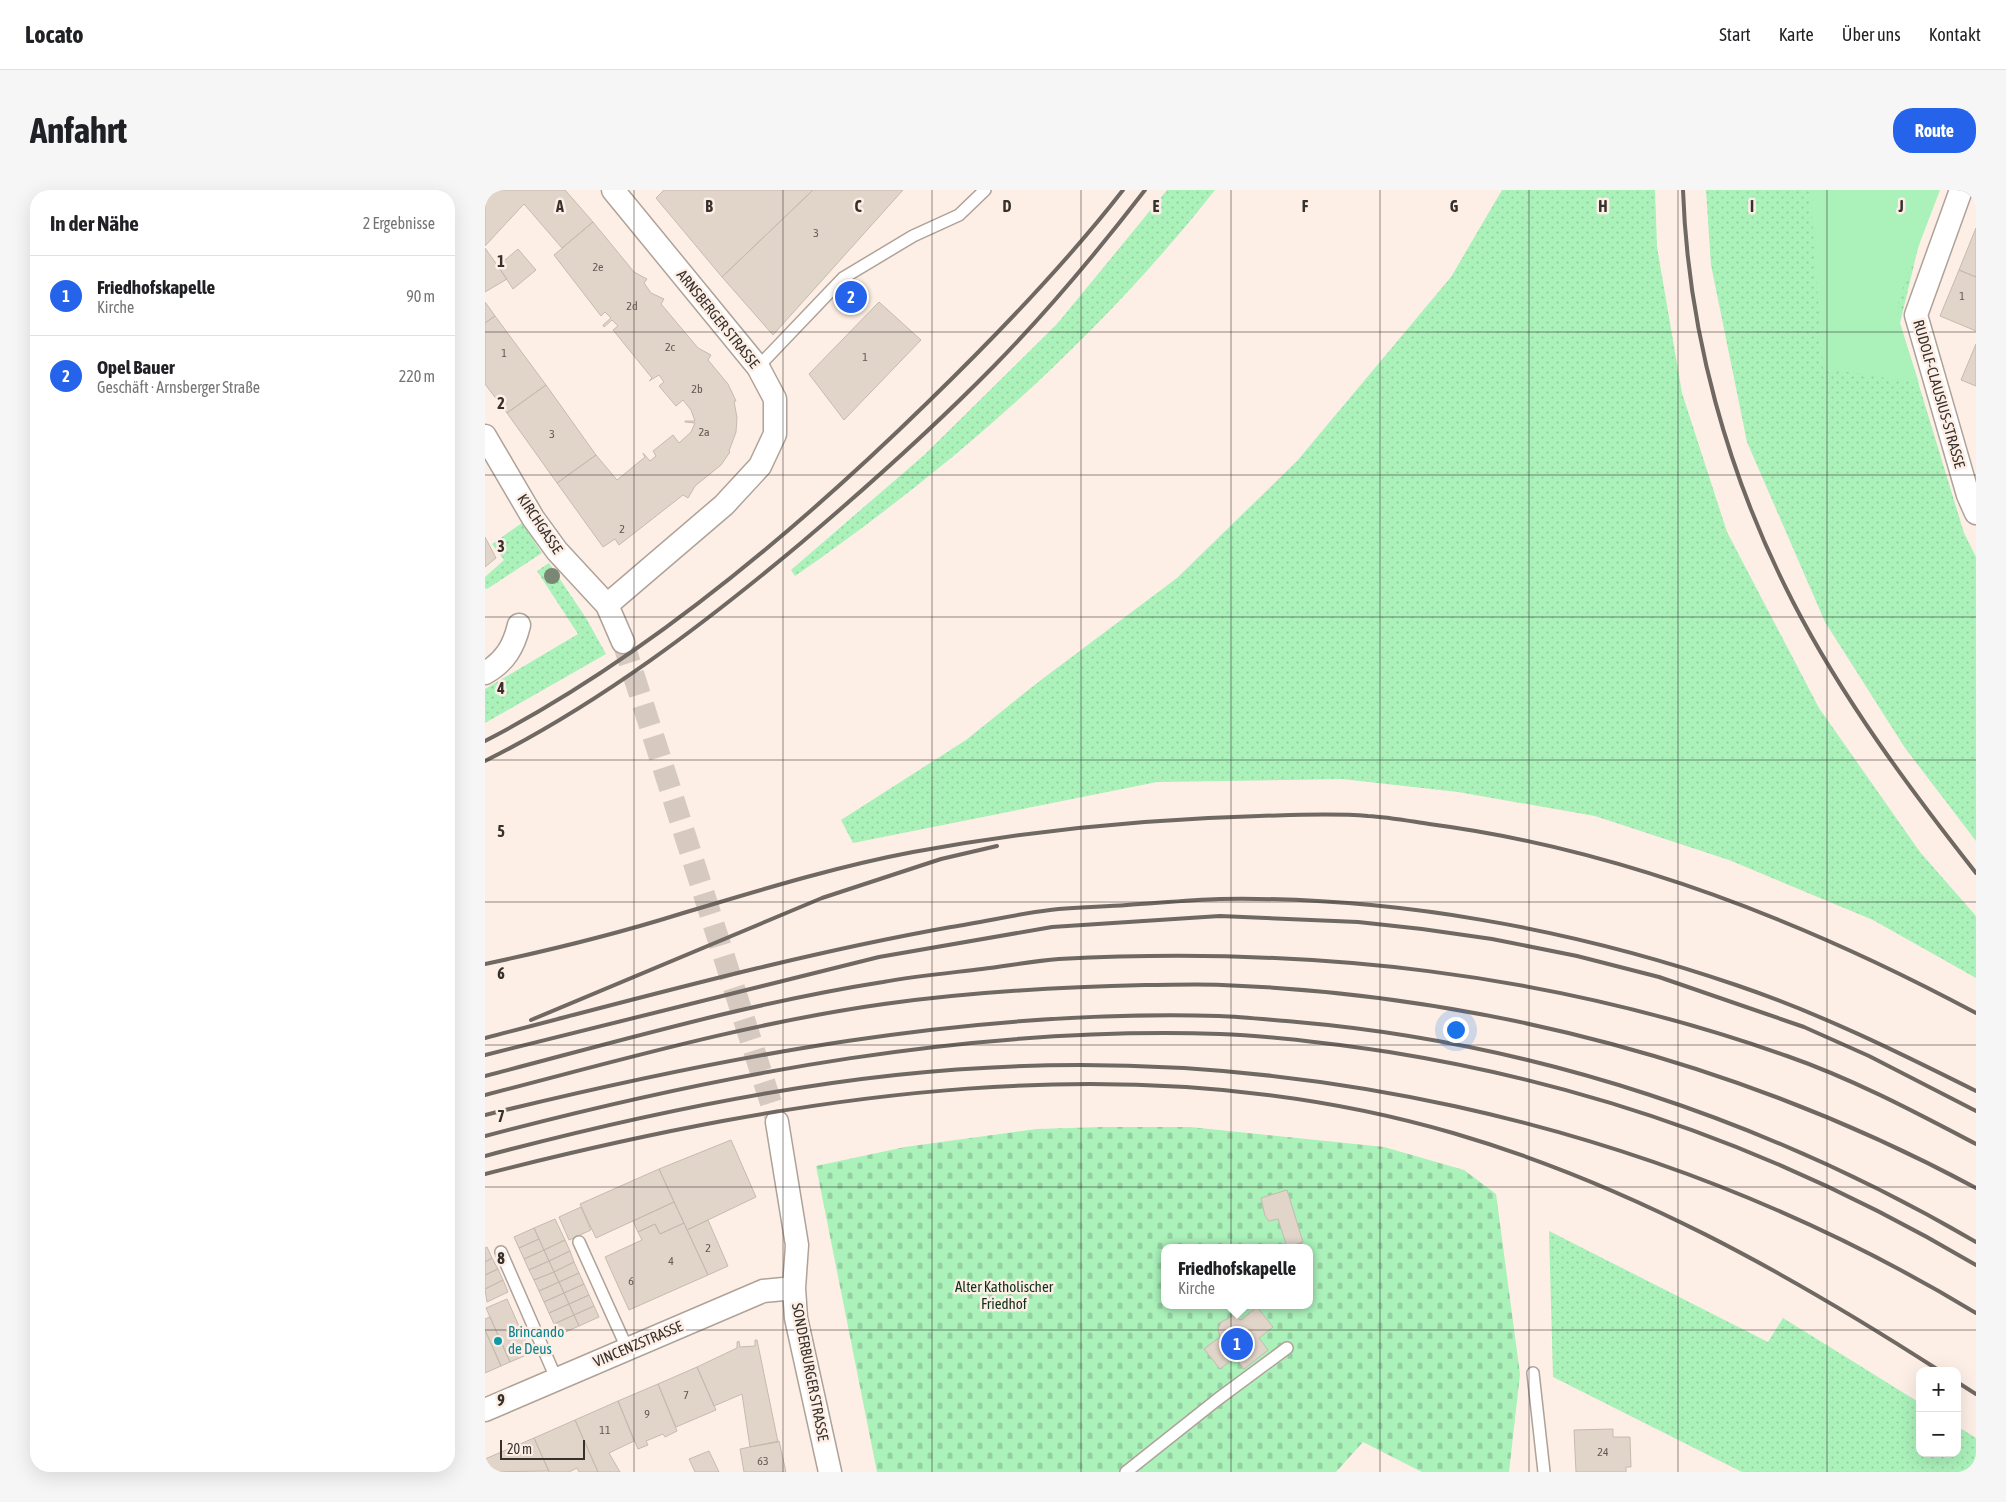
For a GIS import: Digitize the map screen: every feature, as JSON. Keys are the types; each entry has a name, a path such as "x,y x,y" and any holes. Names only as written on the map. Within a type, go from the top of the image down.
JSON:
{"street":[{"name":"ARNSBERGER STRASSE","path":"607,605 724,505 760,466 775,434 775,399 759,367 613,190"},
{"name":"RUDOLF-CLAUSIUS-STRASSE","path":"1961,190 1916,315 1973,499"},
{"name":"KIRCHGASSE","path":"485,436 533,518 557,551 607,605"},
{"path":"607,605 623,642"},
{"path":"485,673 503,659 514,643 519,625"},
{"name":"SONDERBURGER STRASSE","path":"777,1122 797,1245 794,1288 796,1318 830,1472"},
{"name":"VINCENZSTRASSE","path":"485,1410 763,1291 794,1288"}],"lane":[{"path":"759,367 843,278 913,236 959,215 985,190"},
{"path":"579,1242 627,1348"},
{"path":"501,1252 556,1378"},
{"path":"1126,1472 1218,1399 1287,1348"},
{"path":"1533,1373 1544,1472"}],"green space":[{"path":"1167,190 1215,190 1121,299 1019,399 966,446 910,491 795,576 791,570 923,456 1057,324"},
{"path":"1502,190 1655,190 1657,247 1682,393 1727,532 1819,708 1920,852 1976,916 1976,978 1873,920 1729,860 1595,816 1458,792 1342,779 1157,782 853,843 841,820 966,740 1037,683 1177,578 1297,461 1451,277"},
{"path":"1706,190 1932,190 1900,323 1964,533 1976,557 1976,841 1905,748 1825,622 1747,442 1711,265"},
{"path":"1810,190 1940,190 1898,300 1899,321 1919,383 1823,368"},
{"path":"522,523 542,553 487,589 485,588 485,577 504,560 492,544"},
{"path":"549,563 586,618 606,654 485,723 485,689 578,634 537,571"},
{"name":"Alter Katholischer Friedhof","path":"1190,1127 1384,1147 1464,1170 1496,1194 1520,1374 1509,1472 1422,1472 1363,1442 1336,1472 877,1472 816,1166 905,1147 1037,1129"},
{"path":"1549,1231 1768,1342 1783,1318 1916,1401 1916,1457 1961,1457 1961,1429 1976,1438 1976,1472 1742,1472 1553,1377"}],"building":[{"path":"485,190 565,190 593,222 562,248 524,204 485,246"},
{"path":"664,190 813,190 722,277 656,198"},
{"path":"813,190 903,190 773,335 722,277"},
{"path":"593,222 634,272 647,279 644,283 651,293 664,299 661,304 698,348 711,355 708,360 728,384 736,401 734,401 737,418 736,432 730,452 721,465 695,486 688,498 683,495 619,545 615,539 603,547 557,483 596,455 617,480 645,457 643,453 650,461 656,456 653,451 673,435 679,443 691,432 695,423 685,421 695,421 691,410 683,400 676,406 659,386 664,382 659,375 649,381 652,378 613,330 618,326 612,320 604,327 603,325 611,318 605,312 601,316 554,255"},
{"path":"1976,228 1976,277 1959,270"},
{"path":"485,248 507,279 485,292"},
{"path":"518,249 536,270 513,289 498,266"},
{"path":"1959,270 1976,277 1976,331 1940,316"},
{"path":"485,302 495,316 485,323"},
{"path":"879,302 921,340 844,420 809,374"},
{"path":"495,316 546,385 507,413 485,384 485,323"},
{"path":"1976,344 1976,386 1961,380"},
{"path":"546,385 596,455 557,483 507,413"},
{"path":"485,537 496,558 485,567"},
{"path":"731,1140 756,1197 687,1230 659,1169"},
{"path":"659,1169 674,1202 596,1238 580,1204"},
{"path":"1287,1190 1303,1242 1286,1244 1278,1219 1269,1221 1265,1216 1261,1198"},
{"path":"674,1202 684,1223 660,1234 655,1224 638,1232 633,1221"},
{"path":"581,1207 591,1230 569,1240 559,1217"},
{"path":"555,1219 565,1240 544,1250 534,1228"},
{"path":"708,1220 728,1266 708,1275 687,1230"},
{"path":"684,1223 708,1275 629,1310 605,1257 642,1240 638,1232 655,1224 660,1234"},
{"path":"534,1228 539,1239 519,1248 514,1237"},
{"path":"539,1239 544,1250 524,1259 519,1248"},
{"path":"565,1240 570,1251 549,1261 544,1250"},
{"path":"487,1247 492,1258 485,1262 485,1248"},
{"path":"544,1250 549,1261 529,1270 524,1259"},
{"path":"570,1251 574,1262 554,1272 549,1261"},
{"path":"492,1258 498,1269 485,1275 485,1262"},
{"path":"549,1261 554,1272 534,1280 529,1270"},
{"path":"574,1262 579,1273 559,1282 554,1272"},
{"path":"498,1269 503,1280 485,1289 485,1275"},
{"path":"554,1272 559,1282 539,1291 534,1280"},
{"path":"579,1273 584,1284 564,1293 559,1282"},
{"path":"503,1280 508,1292 487,1302 485,1289"},
{"path":"559,1282 564,1293 544,1302 539,1291"},
{"path":"584,1284 589,1295 569,1304 564,1293"},
{"path":"564,1293 569,1304 549,1313 544,1302"},
{"path":"589,1295 594,1306 574,1315 569,1304"},
{"path":"507,1299 531,1353 510,1362 486,1308"},
{"path":"569,1304 574,1315 554,1324 549,1313"},
{"path":"594,1306 599,1317 579,1326 574,1315"},
{"path":"1255,1309 1259,1309 1273,1327 1259,1338 1268,1350 1244,1369 1235,1357 1220,1369 1204,1349 1220,1337 1218,1329 1221,1322 1233,1316 1241,1320"},
{"path":"574,1315 579,1326 559,1335 554,1324"},
{"path":"490,1317 510,1362 501,1366 485,1330 485,1319"},
{"path":"485,1330 501,1366 485,1373"},
{"path":"755,1340 757,1340 778,1442 750,1447 742,1394 714,1406 697,1367 737,1348 737,1342 739,1341 740,1347 755,1346"},
{"path":"697,1367 716,1410 676,1427 658,1384"},
{"path":"658,1384 677,1431 665,1437 663,1434 646,1441 648,1445 638,1449 618,1401"},
{"path":"618,1401 634,1441 609,1453 620,1472 598,1472 575,1420"},
{"path":"575,1420 598,1472 579,1472 577,1468 569,1472 549,1472 534,1438"},
{"path":"1613,1429 1613,1437 1630,1437 1631,1467 1626,1467 1626,1472 1576,1472 1574,1430"},
{"path":"534,1438 549,1471 485,1472 485,1459"},
{"path":"779,1441 786,1472 744,1472 740,1449"},
{"path":"709,1451 719,1472 695,1472 689,1459"}],"tunnel":[{"path":"623,642 777,1122"}],"railway":[{"path":"485,741 545,708 604,671 662,631 773,543 878,450 978,352 1029,300 1123,190"},
{"path":"485,761 569,714 649,661 726,604 826,522 923,435 1013,346 1072,281 1145,190"},
{"path":"1683,190 1686,244 1693,297 1715,402 1749,505 1770,554 1812,638 1855,708 1926,808 1976,873"},
{"path":"485,964 608,935 796,880 913,852 1042,832 1129,823 1216,818 1341,815 1391,818 1501,836 1572,851 1642,871 1711,894 1779,920 1912,980 1976,1013"},
{"path":"531,1020 822,898 941,859 997,846"},
{"path":"485,1038 775,964 892,938 1025,914 1069,908 1197,900 1285,900 1351,903 1482,920 1547,932 1674,965 1798,1008 1888,1048 1976,1091"},
{"path":"485,1055 879,957 1052,927 1220,916 1358,922 1422,929 1492,939 1577,956 1659,977 1804,1027 1869,1056 1976,1111"},
{"path":"485,1076 733,1012 833,991 920,976 1059,959 1153,956 1245,957 1337,962 1428,971 1519,985 1609,1004 1698,1027 1812,1065 1883,1097 1976,1144"},
{"path":"485,1095 733,1032 783,1021 884,1004 981,993 1047,989 1145,985 1222,985 1320,992 1418,1004 1515,1021 1611,1044 1705,1072 1798,1105 1888,1144 1976,1188"},
{"path":"485,1115 666,1074 757,1056 941,1029 1033,1020 1126,1016 1219,1016 1297,1022 1387,1033 1475,1048 1562,1069 1649,1094 1733,1125 1816,1160 1897,1199 1976,1242"},
{"path":"485,1136 666,1092 757,1074 849,1058 942,1046 1034,1038 1127,1034 1220,1034 1262,1037 1326,1043 1468,1066 1544,1084 1619,1106 1693,1130 1765,1159 1836,1191 1906,1226 1976,1265"},
{"path":"485,1156 587,1130 689,1108 792,1089 896,1075 1036,1066 1177,1068 1317,1082 1455,1106 1591,1142 1724,1188 1853,1245 1976,1313"},
{"path":"485,1174 604,1145 724,1121 845,1101 967,1089 1090,1084 1212,1089 1333,1105 1453,1133 1518,1154 1582,1178 1644,1205 1705,1234 1765,1266 1934,1367"},
{"path":"1961,1385 1976,1394"}],"place":[{"name":"Opel Bauer","path":"851,297"},
{"name":"Brincando de Deus","path":"498,1341"},
{"name":"Friedhofskapelle","path":"1237,1344"}]}
